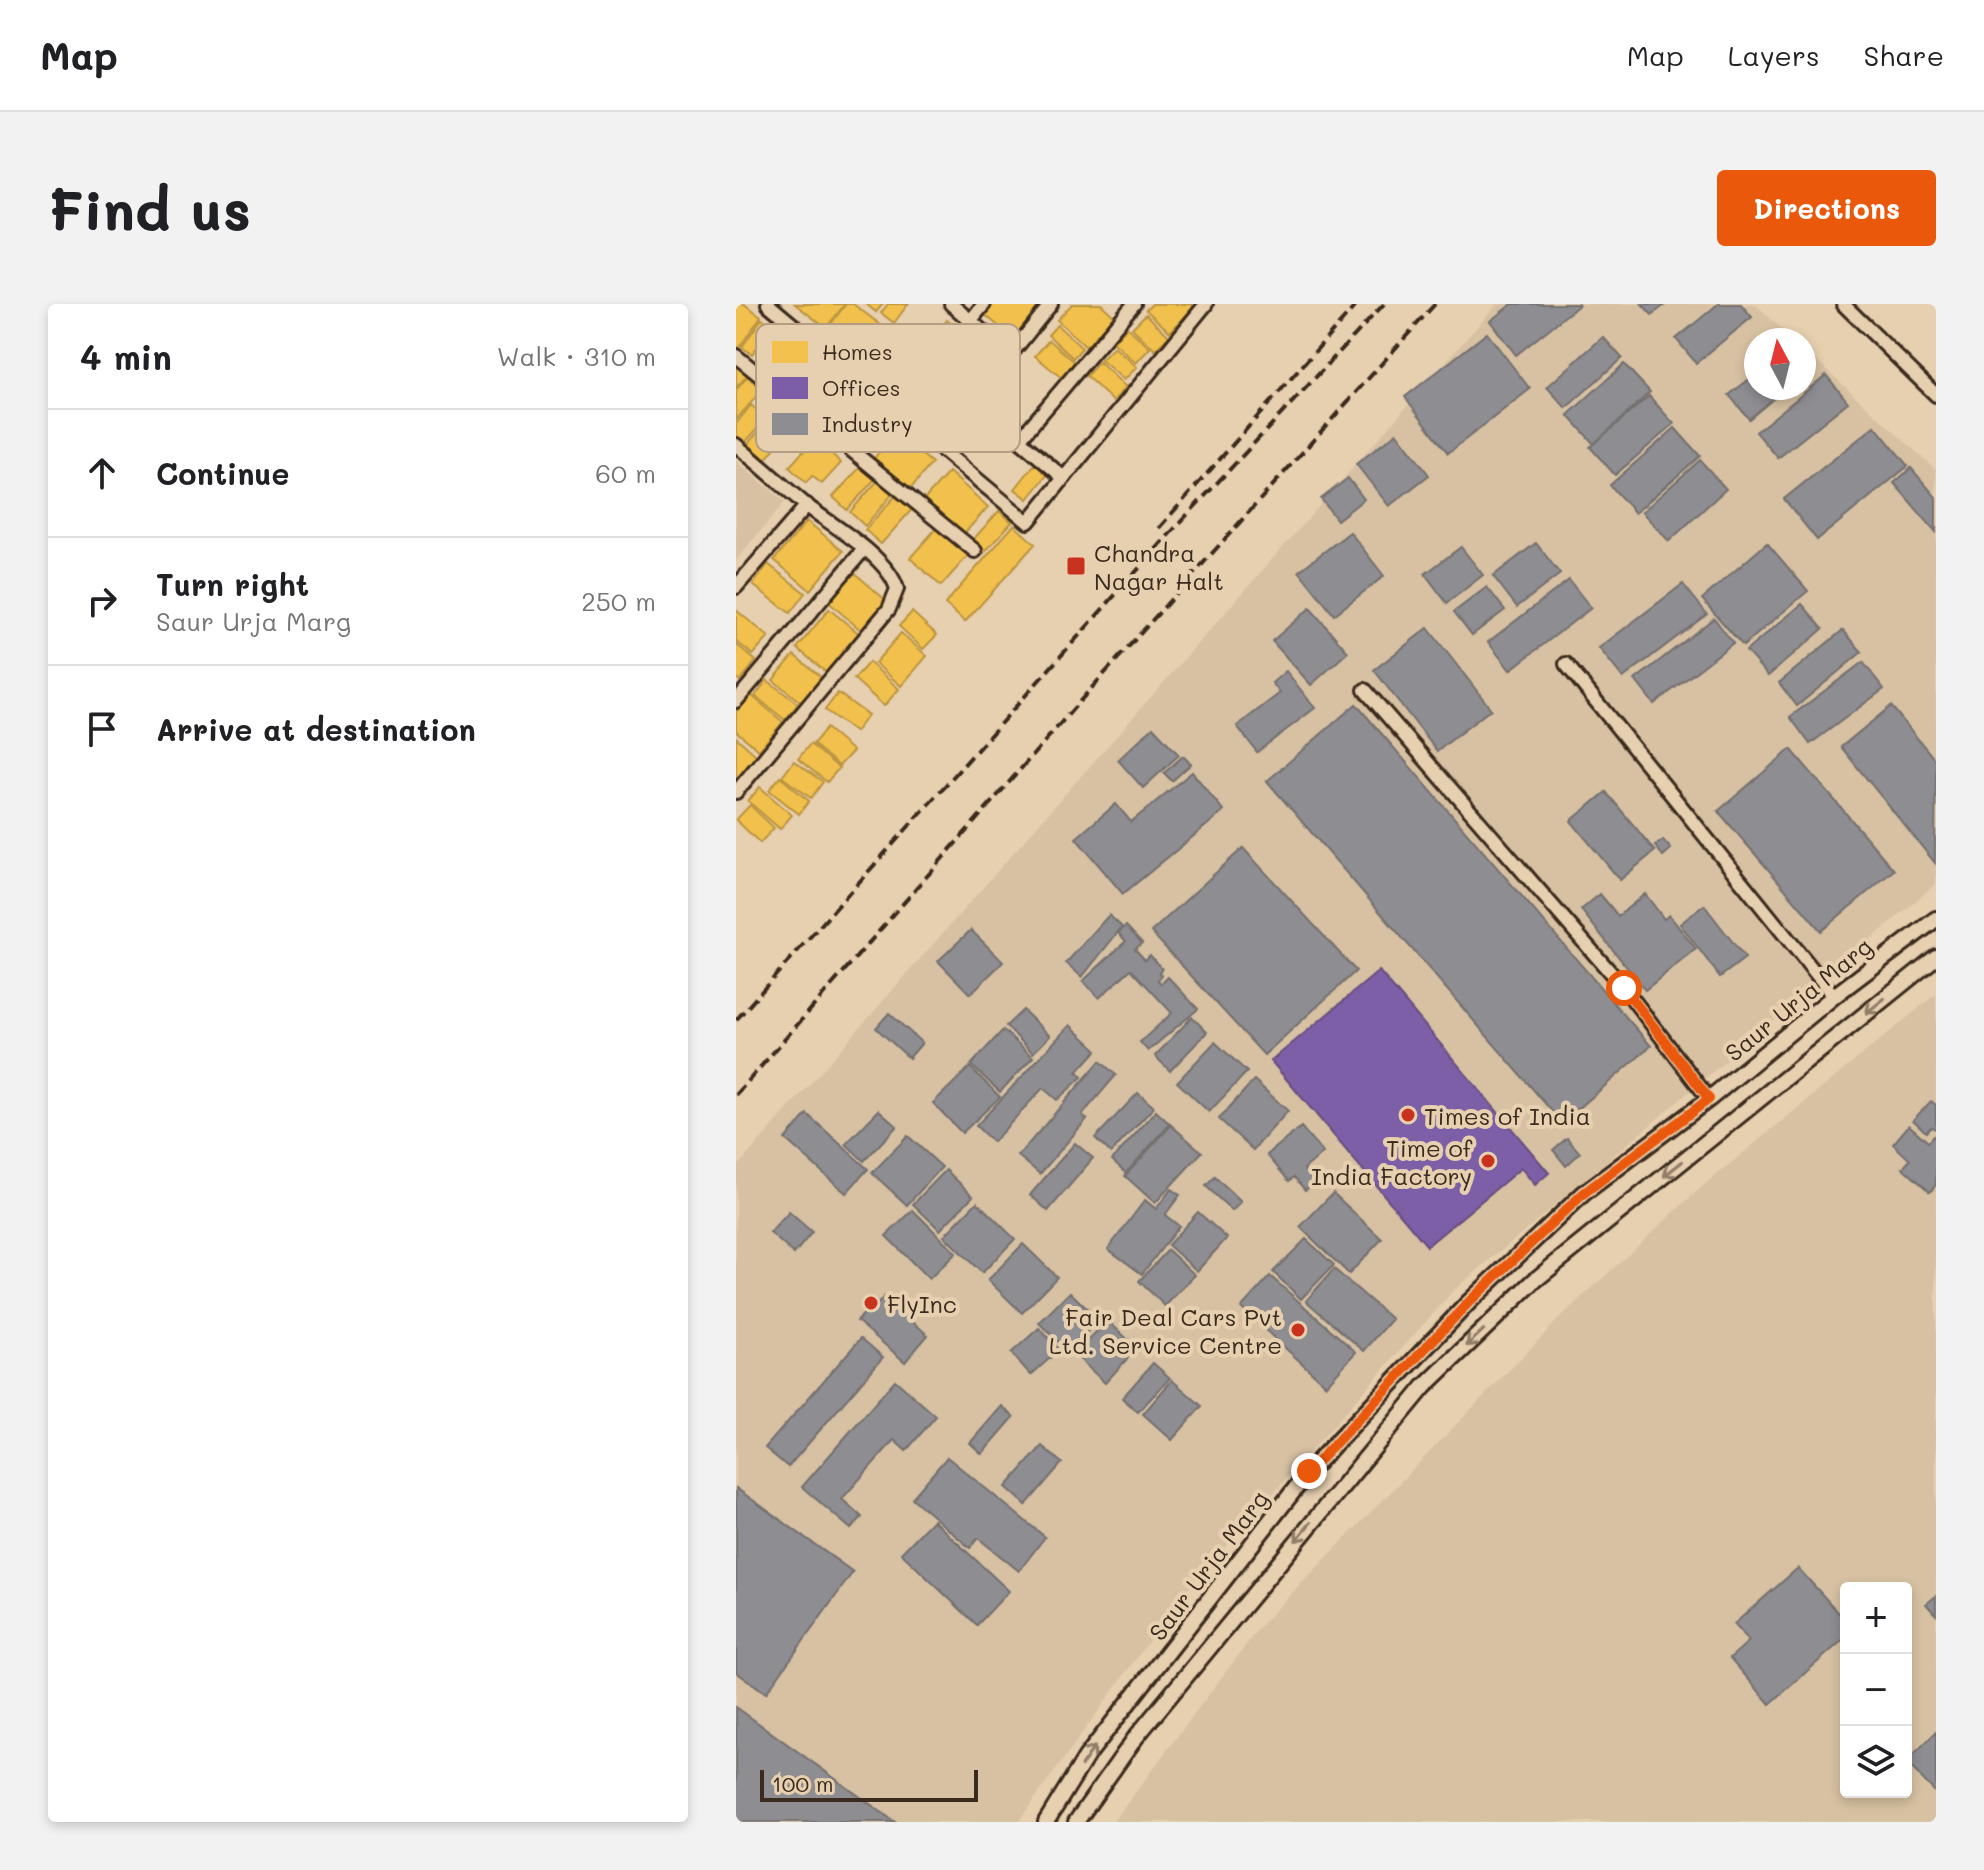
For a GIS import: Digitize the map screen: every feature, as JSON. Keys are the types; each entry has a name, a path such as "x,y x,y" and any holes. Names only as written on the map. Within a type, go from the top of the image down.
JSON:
{"street":[{"path":"768,304 792,324"},
{"path":"951,304 975,324"},
{"path":"971,320 984,304"},
{"path":"1020,343 1051,304"},
{"path":"1020,439 1134,304"},
{"path":"944,452 1028,522 1206,304"},
{"path":"1843,304 1936,395"},
{"path":"736,356 756,372"},
{"path":"1020,441 1064,478"},
{"path":"736,445 864,549 895,579 897,589 889,609 736,792"},
{"path":"854,452 975,551"},
{"path":"736,587 807,505"},
{"path":"736,701 864,549"},
{"path":"1566,664 1834,996"},
{"path":"1365,690 1624,988 1709,1099"},
{"name":"Saur Urja Marg","path":"1046,1822 1086,1757 1309,1471 1469,1302 1584,1193 1709,1099 1834,996 1936,919"},
{"name":"Saur Urja Marg","path":"1076,1822 1136,1737 1424,1387 1534,1281 1936,957"}],"shaded area":[{"path":"1497,304 1755,304 1781,328 1744,328 1744,400 1816,400 1816,360 1936,470 1936,884 1453,1291 1180,1598 1018,1822 736,1822 736,1168"},
{"path":"736,461 785,502 736,560"},
{"path":"1936,994 1936,1822 1113,1822 1261,1625 1565,1313 1697,1191"}],"building: Homes":[{"path":"736,304 744,304 761,316 739,348 736,346"},
{"path":"795,304 845,304 829,324 821,324"},
{"path":"846,304 853,304 879,324 831,324"},
{"path":"866,304 883,304 876,312"},
{"path":"888,304 908,304 894,323 881,313"},
{"path":"990,304 1046,304 1020,334 1020,324 996,324 983,313"},
{"path":"1072,304 1101,304 1114,316 1086,347 1057,320"},
{"path":"1152,304 1191,304 1194,307 1170,332 1146,310"},
{"path":"1146,314 1169,336 1155,350 1132,328"},
{"path":"1057,325 1082,348 1073,358 1048,335"},
{"path":"756,327 756,348 752,354 742,347"},
{"path":"1127,327 1150,348 1136,363 1113,342"},
{"path":"1049,340 1077,364 1063,379 1035,356"},
{"path":"1114,347 1137,367 1124,380 1101,360"},
{"path":"736,362 749,373 736,388"},
{"path":"1099,362 1126,387 1113,401 1086,376"},
{"path":"748,376 756,383 756,397 736,420 736,390"},
{"path":"751,405 756,409 756,430 745,443 736,435 736,424"},
{"path":"756,434 756,452 772,452 765,460 747,445"},
{"path":"803,452 834,452 841,463 822,484 812,476 806,483 789,467"},
{"path":"879,452 918,452 932,463 907,493 870,463"},
{"path":"1038,460 1051,470 1028,499 1015,489"},
{"path":"862,465 876,478 847,510 833,497"},
{"path":"949,472 988,507 961,537 922,502"},
{"path":"881,477 896,490 865,526 850,512"},
{"path":"898,493 914,507 881,544 865,530"},
{"path":"999,511 1012,522 983,554 970,543"},
{"path":"807,521 843,551 810,590 774,560"},
{"path":"940,524 971,552 941,586 910,558"},
{"path":"1014,525 1035,544 965,622 945,604"},
{"path":"768,564 805,593 790,613 753,585"},
{"path":"850,569 889,603 863,632 825,599"},
{"path":"829,609 862,636 829,675 797,648"},
{"path":"736,610 769,637 753,655 736,641"},
{"path":"912,612 937,635 923,649 899,626"},
{"path":"901,633 927,656 901,686 875,663"},
{"path":"736,644 756,661 740,681 736,677"},
{"path":"794,655 823,679 803,704 773,680"},
{"path":"869,662 899,689 884,706 854,679"},
{"path":"767,680 798,704 785,720 755,696"},
{"path":"838,693 868,715 855,732 825,710"},
{"path":"751,695 783,722 759,750 736,731 736,712"},
{"path":"826,728 853,751 839,766 813,744"},
{"path":"736,737 757,756 736,780"},
{"path":"810,744 839,768 827,782 798,759"},
{"path":"794,761 823,782 811,798 782,777"},
{"path":"780,777 809,801 799,814 769,790"},
{"path":"760,787 792,815 780,829 748,801"},
{"path":"750,805 774,828 760,843 736,820"}],"building: Offices":[{"name":"Times of India","path":"1379,971 1549,1173 1535,1185 1521,1168 1427,1246 1271,1061"}],"building: Industry":[{"path":"1512,304 1579,305 1516,355 1490,321"},
{"path":"1642,304 1666,304 1652,315"},
{"path":"1718,304 1741,304 1752,317 1696,363 1676,339"},
{"path":"1487,333 1530,389 1448,453 1405,397"},
{"path":"1603,337 1622,358 1566,408 1547,387"},
{"path":"1624,364 1650,392 1594,444 1568,415"},
{"path":"1826,375 1848,402 1778,458 1756,432 1795,400 1816,400 1816,383"},
{"path":"1744,383 1744,400 1772,400 1749,419 1729,395"},
{"path":"1649,396 1674,424 1615,475 1590,447"},
{"path":"1875,426 1908,466 1817,540 1784,499"},
{"path":"1675,428 1700,456 1635,513 1610,485"},
{"path":"1397,433 1429,475 1389,506 1356,464"},
{"path":"1700,460 1726,489 1669,541 1642,512"},
{"path":"1911,468 1936,497 1936,532 1894,483"},
{"path":"1348,478 1364,499 1337,520 1321,499"},
{"path":"1350,532 1384,576 1334,615 1299,571"},
{"path":"1536,543 1560,574 1517,607 1493,576"},
{"path":"1767,543 1808,591 1743,646 1702,599"},
{"path":"1461,547 1483,575 1447,603 1425,574"},
{"path":"1569,580 1591,608 1510,670 1488,642"},
{"path":"1683,584 1707,614 1623,678 1599,648"},
{"path":"1487,587 1505,610 1472,635 1454,612"},
{"path":"1802,604 1823,629 1768,676 1746,651"},
{"path":"1310,608 1348,652 1311,685 1272,641"},
{"path":"1714,618 1733,643 1654,704 1635,680"},
{"path":"1428,628 1491,709 1437,751 1374,670"},
{"path":"1843,630 1862,652 1797,706 1779,683"},
{"path":"1863,662 1884,689 1810,744 1790,717"},
{"path":"1286,671 1315,708 1257,752 1237,726 1280,693 1272,683"},
{"path":"1356,704 1651,1046 1562,1123 1267,781"},
{"path":"1891,706 1936,761 1935,863 1841,747"},
{"path":"1153,727 1179,755 1143,788 1118,760"},
{"path":"1791,749 1894,870 1821,931 1718,811"},
{"path":"1183,756 1191,764 1172,781 1164,773"},
{"path":"1192,772 1224,811 1123,894 1076,838 1116,804 1131,822"},
{"path":"1606,792 1655,851 1620,880 1571,821"},
{"path":"1663,840 1671,849 1663,856 1655,846"},
{"path":"1243,848 1356,971 1264,1055 1151,932"},
{"path":"1600,894 1618,916 1645,894 1664,919 1669,915 1696,949 1645,990 1581,910"},
{"path":"1704,905 1745,958 1720,977 1680,924"},
{"path":"1109,915 1122,927 1082,977 1066,963"},
{"path":"1126,926 1142,943 1135,949 1145,960 1150,955 1162,969 1158,980 1161,984 1168,977 1198,1009 1148,1051 1140,1042 1172,1013 1131,969 1099,998 1083,981 1126,941 1118,933"},
{"path":"971,930 1003,962 970,994 938,961"},
{"path":"1023,1010 1050,1036 1033,1053 1006,1026"},
{"path":"889,1013 922,1043 909,1058 876,1028"},
{"path":"1192,1017 1207,1032 1170,1071 1155,1056"},
{"path":"1070,1025 1097,1050 1077,1072 1082,1077 1057,1100 1043,1088 993,1142 976,1126"},
{"path":"1003,1030 1033,1057 1000,1092 971,1065"},
{"path":"1215,1042 1247,1072 1209,1112 1177,1082"},
{"path":"1100,1061 1116,1075 1082,1115 1087,1119 1040,1174 1018,1156"},
{"path":"970,1067 1000,1097 962,1133 933,1103"},
{"path":"1254,1080 1288,1111 1253,1150 1219,1119"},
{"path":"1138,1093 1154,1107 1111,1153 1095,1138"},
{"path":"1931,1101 1936,1105 1936,1129 1931,1127 1926,1132 1913,1120"},
{"path":"879,1110 897,1126 864,1161 846,1144"},
{"path":"1156,1111 1170,1124 1126,1173 1112,1160"},
{"path":"807,1114 868,1169 846,1193 785,1139"},
{"path":"1171,1125 1202,1152 1155,1203 1125,1176"},
{"path":"1909,1125 1928,1142 1933,1136 1936,1139 1936,1185 1930,1192 1903,1168 1910,1160 1893,1144"},
{"path":"1301,1127 1323,1153 1304,1169 1315,1182 1305,1190 1294,1177 1289,1181 1267,1155"},
{"path":"908,1136 942,1167 907,1205 872,1173"},
{"path":"1567,1138 1580,1153 1566,1166 1553,1150"},
{"path":"1075,1143 1093,1158 1048,1211 1030,1195"},
{"path":"946,1170 973,1196 940,1230 913,1204"},
{"path":"1215,1177 1241,1202 1232,1211 1206,1186"},
{"path":"1171,1189 1180,1195 1165,1215 1179,1226 1142,1274 1108,1249 1145,1200 1156,1209"},
{"path":"1333,1193 1382,1239 1349,1274 1300,1227"},
{"path":"977,1202 1015,1239 982,1273 944,1236"},
{"path":"913,1210 956,1253 929,1279 886,1236"},
{"path":"789,1212 812,1232 794,1254 770,1233"},
{"path":"1198,1212 1227,1238 1197,1271 1168,1245"},
{"path":"1306,1239 1334,1265 1301,1299 1273,1272"},
{"path":"1023,1244 1057,1277 1022,1313 988,1280"},
{"path":"1168,1250 1195,1275 1165,1306 1139,1281"},
{"path":"1334,1269 1392,1319 1364,1351 1306,1301"},
{"name":"Fair Deal Cars Pvt Ltd. Service Centre","path":"1270,1276 1356,1352 1326,1385 1241,1308"},
{"path":"1070,1292 1099,1320 1068,1351 1039,1323"},
{"path":"884,1297 928,1335 905,1362 857,1321"},
{"path":"1107,1320 1137,1348 1105,1383 1075,1355"},
{"path":"1039,1328 1059,1350 1031,1375 1011,1353"},
{"path":"861,1338 883,1357 788,1467 765,1448"},
{"path":"1153,1363 1170,1378 1138,1412 1122,1398"},
{"path":"895,1380 936,1416 906,1451 894,1440 842,1499 862,1517 851,1529 802,1487"},
{"path":"1172,1380 1202,1406 1172,1440 1143,1414"},
{"path":"1002,1406 1014,1417 982,1454 970,1443"},
{"path":"1042,1446 1062,1463 1026,1505 1006,1487"},
{"path":"947,1457 1045,1537 1019,1571 978,1538 970,1548 912,1498"},
{"path":"736,1488 853,1572 766,1693 736,1672"},
{"path":"933,1520 1009,1591 977,1625 901,1553"},
{"path":"1798,1568 1840,1614 1840,1642 1770,1704 1730,1658 1749,1641 1734,1624"},
{"path":"1936,1596 1936,1615 1926,1604"},
{"path":"736,1707 895,1822 736,1822"},
{"path":"1936,1732 1936,1793 1912,1768 1912,1756"}],"railway":[{"path":"1159,528 1357,304"},
{"path":"736,1020 1175,528 1384,304"},
{"path":"736,1095 1080,701 1435,304"}],"place":[{"name":"Chandra Nagar Halt","path":"1076,566"},
{"name":"Times of India","path":"1408,1115"},
{"name":"Time of India Factory","path":"1488,1161"},
{"name":"FlyInc","path":"871,1303"},
{"name":"Fair Deal Cars Pvt Ltd. Service Centre","path":"1298,1330"}],"route":[{"path":"1309,1471 1469,1302 1584,1193 1709,1099 1624,988"}]}
